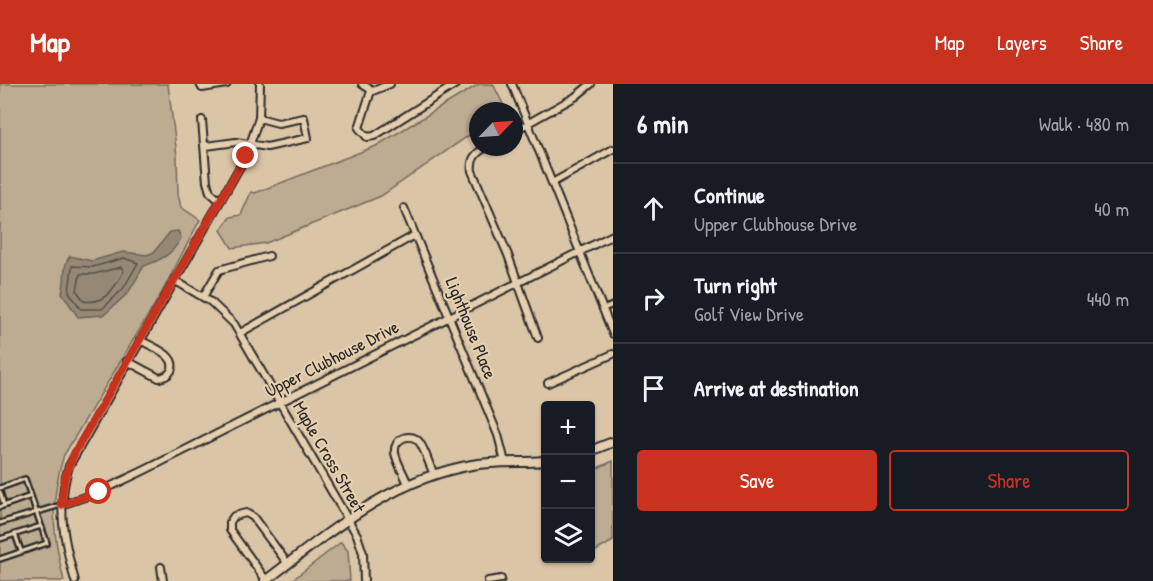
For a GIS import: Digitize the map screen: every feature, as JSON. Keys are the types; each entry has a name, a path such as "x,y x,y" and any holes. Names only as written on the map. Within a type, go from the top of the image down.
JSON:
{"street":[{"path":"200,84 202,88 227,84"},
{"path":"75,581 62,530 61,505 65,477 75,452 251,146 259,118 260,84"},
{"path":"362,84 371,91 390,84"},
{"path":"371,91 359,128 367,137 374,136 456,84"},
{"path":"512,84 613,334"},
{"path":"523,126 575,97 591,84"},
{"path":"206,146 236,142 267,147 308,138 303,118 278,123 259,118"},
{"path":"202,120 206,146 207,182 210,192 220,201"},
{"path":"552,183 613,150"},
{"path":"475,156 471,164 472,171 519,282 538,338"},
{"name":"Lighthouse Place","path":"404,208 498,435 505,462"},
{"path":"240,333 415,234"},
{"name":"Upper Clubhouse Drive","path":"61,505 99,492 613,235"},
{"path":"202,297 219,270 269,256"},
{"name":"Maple Cross Street","path":"174,280 226,314 240,333 348,519 363,553 364,581"},
{"path":"127,361 159,378 166,376 171,370 172,363 168,356 140,340"},
{"path":"548,383 613,354"},
{"path":"408,484 395,451 397,443 403,438 411,437 418,440 434,474"},
{"path":"595,449 613,442"},
{"path":"288,564 253,517 246,513 234,516 230,522 230,531 265,581 288,564 348,519 375,501 408,484 434,474 471,465 541,461"},
{"path":"161,567 163,581"},
{"path":"489,581 501,579"}],"lane":[{"path":"603,309 613,305"},
{"path":"0,559 47,543 26,479 0,490 2,506 31,496"},
{"path":"0,523 61,505"},
{"path":"0,539 41,525"},
{"path":"15,534 21,551"}],"shaded area":[{"path":"0,84 168,84 181,207 200,220 161,294 64,455 56,488 54,518 64,581 0,581"},
{"path":"479,84 493,84 502,102 469,102 469,135 381,196 266,243 232,248 221,230 230,217 241,215 251,192 255,193 376,146"},
{"path":"613,461 613,541 595,551 595,509 595,469"},
{"path":"341,542 348,551 350,581 291,581"}],"water":[{"path":"178,231 181,238 174,249 161,259 144,266 128,293 104,315 78,317 62,293 66,264 70,256 92,261 123,252 147,255 154,252 170,232"}],"route":[{"path":"99,492 61,505 65,477 75,452 246,156"}]}
